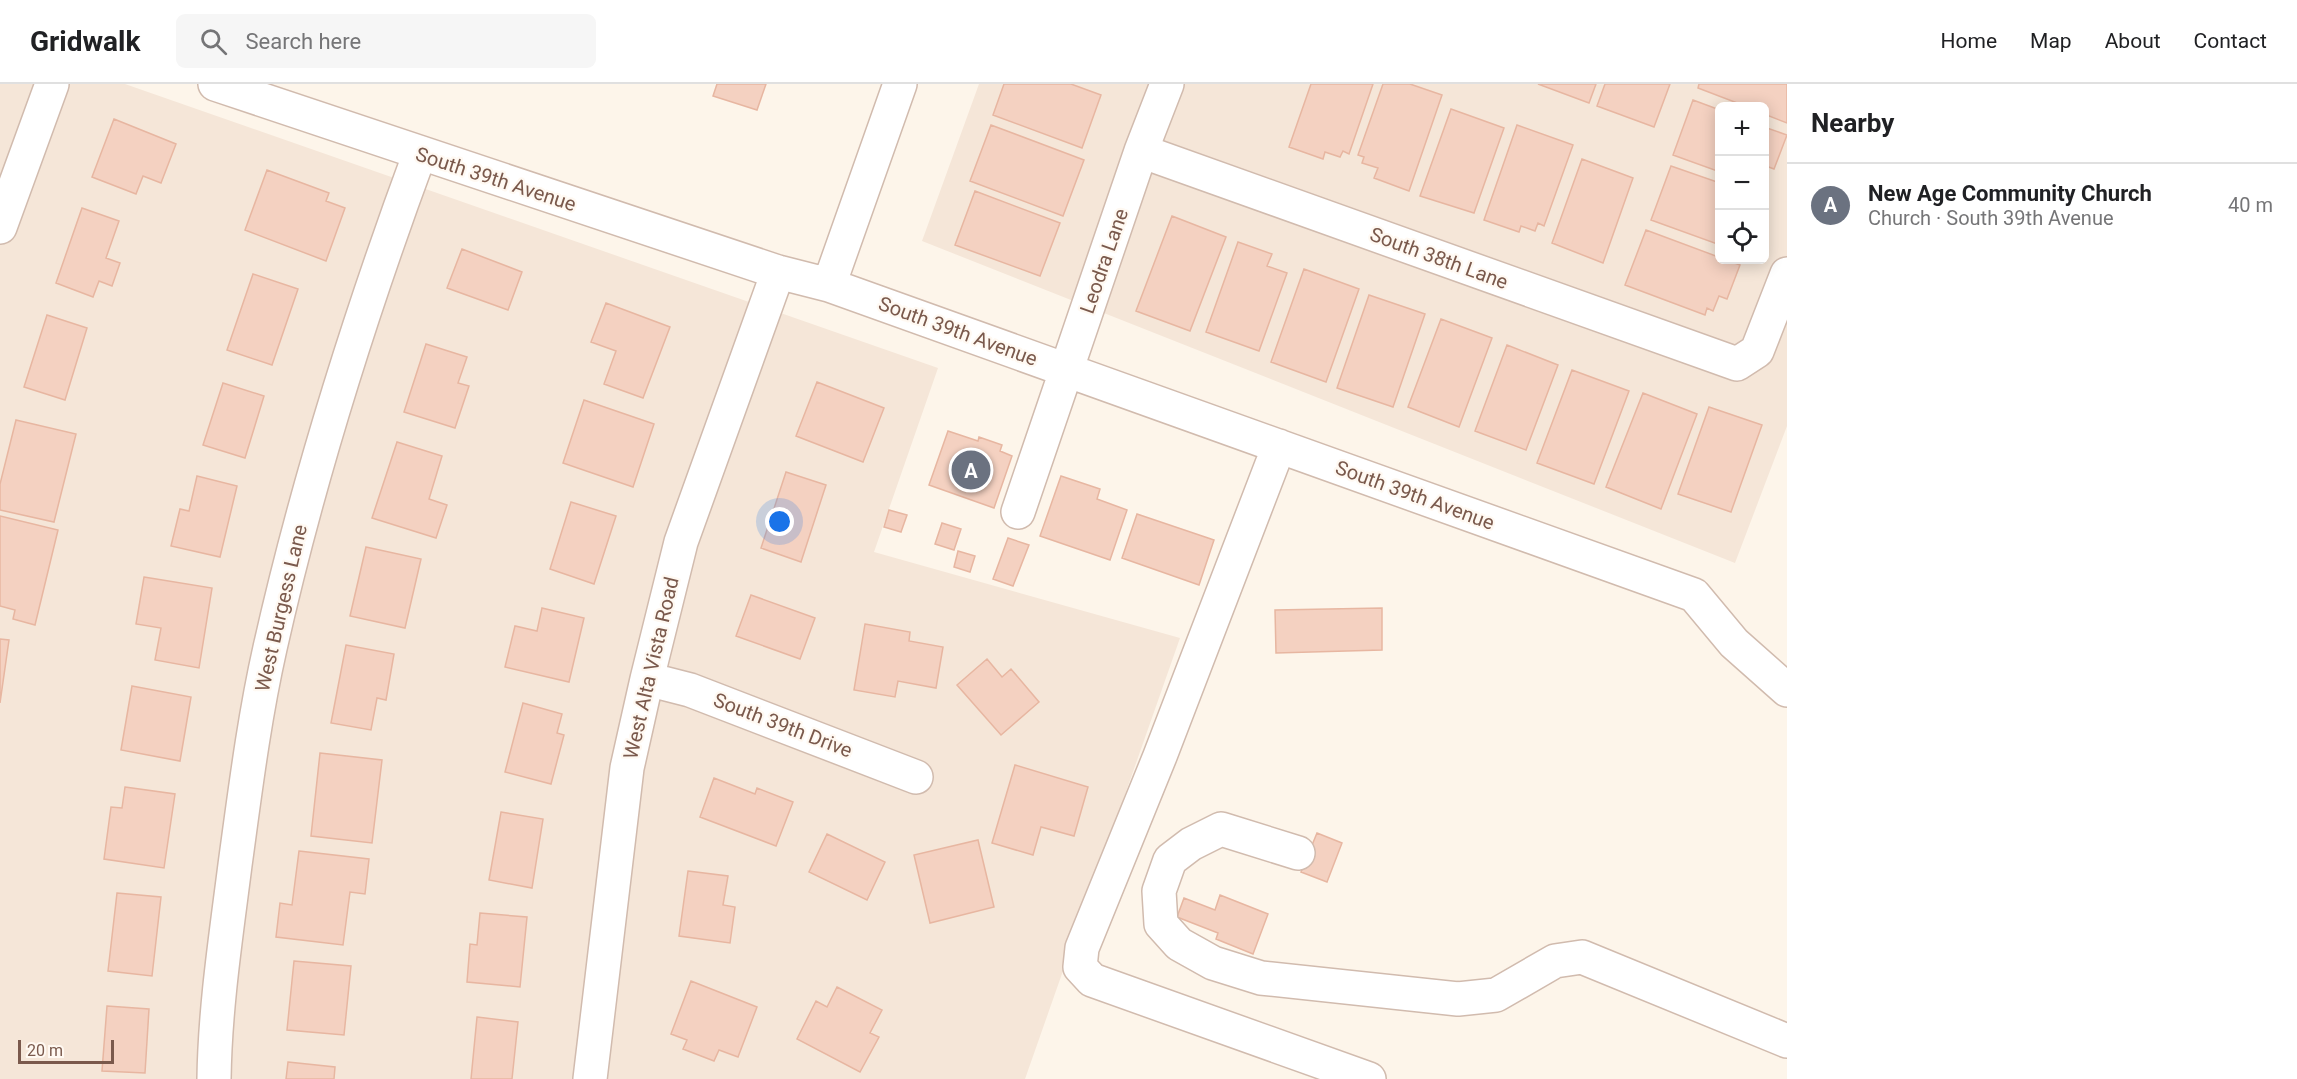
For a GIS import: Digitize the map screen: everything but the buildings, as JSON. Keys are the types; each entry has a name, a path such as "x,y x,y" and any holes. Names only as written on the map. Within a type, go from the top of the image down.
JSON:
{"street":[{"path":"0,227 52,84"},
{"path":"829,285 900,84"},
{"name":"Leodra Lane","path":"1018,512 1141,151 1167,84"},
{"name":"South 39th Avenue","path":"220,85 778,272 829,285 1694,595 1734,643 1787,690"},
{"name":"South 38th Lane","path":"1141,151 1737,364 1756,351 1787,274"},
{"name":"West Burgess Lane","path":"214,1079 221,975 249,759 270,650 302,514 342,380 420,153"},
{"name":"West Alta Vista Road","path":"590,1079 592,1046 627,768 647,680 681,542 778,272"},
{"path":"1279,446 1160,756 1082,948 1080,967 1092,980 1369,1079"},
{"name":"South 39th Drive","path":"647,680 690,690 916,777"},
{"path":"1298,853 1221,829 1191,844 1170,860 1159,891 1161,924 1179,944 1213,963 1261,978 1317,982 1447,998 1496,995 1555,961 1582,957 1787,1041"}],"shaded area":[{"path":"0,84 125,84 938,368 874,552 1180,638 1025,1079 0,1079"},
{"path":"979,84 1787,84 1787,426 1735,563 922,241"}],"place":[{"name":"New Age Community Church","path":"971,470"}]}
